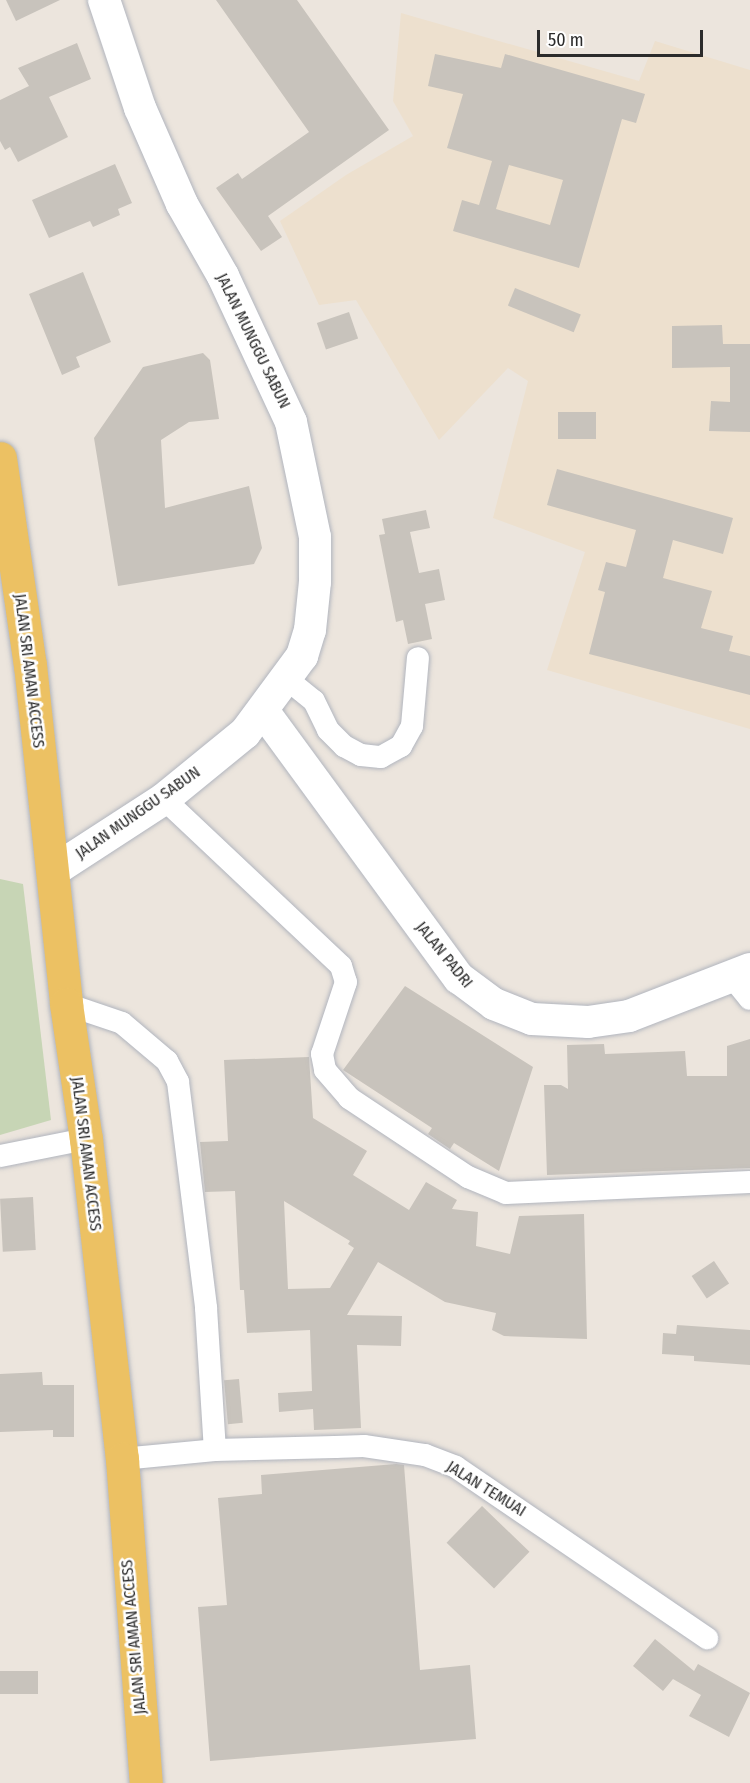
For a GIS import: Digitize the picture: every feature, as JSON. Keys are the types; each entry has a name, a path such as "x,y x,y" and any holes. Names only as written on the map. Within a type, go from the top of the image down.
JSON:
{"main road":[{"name":"JALAN SRI AMAN ACCESS","path":"0,458 53,871 66,1004 86,1139 122,1459 147,1783"}],"street":[{"name":"JALAN MUNGGU SABUN","path":"53,871 165,799 245,733 288,680 302,656 310,630 315,582 315,537 291,422 223,276 182,204 140,108 104,0"},
{"path":"288,680 314,701 328,730 344,746 361,755 381,757 401,746 412,726 418,658"},
{"name":"JALAN PADRI","path":"264,712 459,978 476,994 532,1019 588,1022 629,1016 744,982"},
{"path":"165,799 341,966 346,982 322,1054 325,1070 349,1098 468,1177 506,1193 750,1182"},
{"path":"66,1004 122,1023 167,1061 178,1082 206,1308 215,1449"},
{"path":"0,1156 86,1139"},
{"name":"JALAN TEMUAI","path":"122,1459 215,1449 364,1446 435,1459 456,1467 707,1638"}],"shaded area":[{"path":"401,13 639,81 655,41 750,70 750,729 547,670 585,552 493,518 528,381 508,368 439,440 356,300 319,305 280,221 346,175 413,136 393,101"}],"green space":[{"path":"0,879 23,884 51,1120 0,1135"}],"building":[{"path":"6,0 60,0 16,21"},
{"path":"216,0 297,0 389,130 268,216 282,237 261,251 216,188 238,173 242,179 309,132"},
{"path":"77,43 91,79 49,97 68,137 18,162 10,147 5,150 0,141 0,100 29,86 18,68"},
{"path":"435,54 501,68 505,54 645,94 636,123 622,119 579,268 453,231 462,200 479,205 492,161 447,148 463,94 428,86","holes":["509,165 563,180 550,225 496,209"]},
{"path":"115,164 132,203 118,209 120,215 93,227 90,221 49,238 32,200"},
{"path":"83,272 111,342 76,357 80,367 62,375 29,294"},
{"path":"515,288 581,315 574,332 508,306"},
{"path":"349,312 358,338 326,350 317,323"},
{"path":"722,325 723,344 750,344 750,432 709,431 711,401 730,402 730,367 672,368 672,326"},
{"path":"203,353 210,360 219,419 189,422 161,440 165,508 249,486 262,548 254,564 118,586 94,438 143,367"},
{"path":"558,412 596,412 596,439 558,439"},
{"path":"557,469 733,518 723,554 673,540 663,578 712,591 701,628 733,636 729,651 750,656 750,695 589,654 605,592 598,590 606,562 626,567 636,530 547,505"},
{"path":"426,510 430,528 410,532 419,573 439,569 445,600 425,604 432,639 408,644 403,620 396,622 379,535 385,534 382,519"},
{"path":"405,986 533,1067 499,1171 454,1143 450,1149 428,1134 432,1128 343,1070"},
{"path":"750,1039 750,1168 547,1175 544,1085 561,1085 568,1089 567,1045 604,1044 605,1054 685,1051 687,1076 727,1076 727,1046"},
{"path":"309,1057 313,1118 367,1151 353,1175 409,1210 426,1182 457,1200 452,1209 478,1212 476,1246 510,1254 519,1216 584,1214 587,1339 504,1336 492,1330 496,1313 445,1302 378,1262 347,1315 402,1316 401,1346 357,1345 361,1428 314,1430 313,1409 279,1412 278,1393 312,1391 310,1330 247,1333 244,1290 240,1290 235,1191 205,1192 200,1142 228,1141 224,1060","holes":["284,1201 350,1241 348,1244 354,1248 330,1288 288,1289"]},
{"path":"33,1197 36,1250 3,1252 0,1199"},
{"path":"714,1261 729,1283 707,1298 692,1276"},
{"path":"677,1325 750,1330 750,1365 694,1361 694,1356 662,1354 663,1333 676,1334"},
{"path":"42,1372 43,1385 74,1385 74,1437 53,1437 53,1430 0,1432 0,1374"},
{"path":"239,1379 243,1423 228,1424 224,1380"},
{"path":"404,1465 420,1670 470,1665 476,1739 210,1761 198,1607 227,1605 218,1498 262,1494 261,1475"},
{"path":"482,1506 529,1552 494,1589 447,1543"},
{"path":"655,1639 694,1671 698,1664 750,1693 729,1737 689,1716 701,1695 673,1679 663,1691 633,1666"},
{"path":"0,1671 38,1671 38,1694 0,1694"}]}
